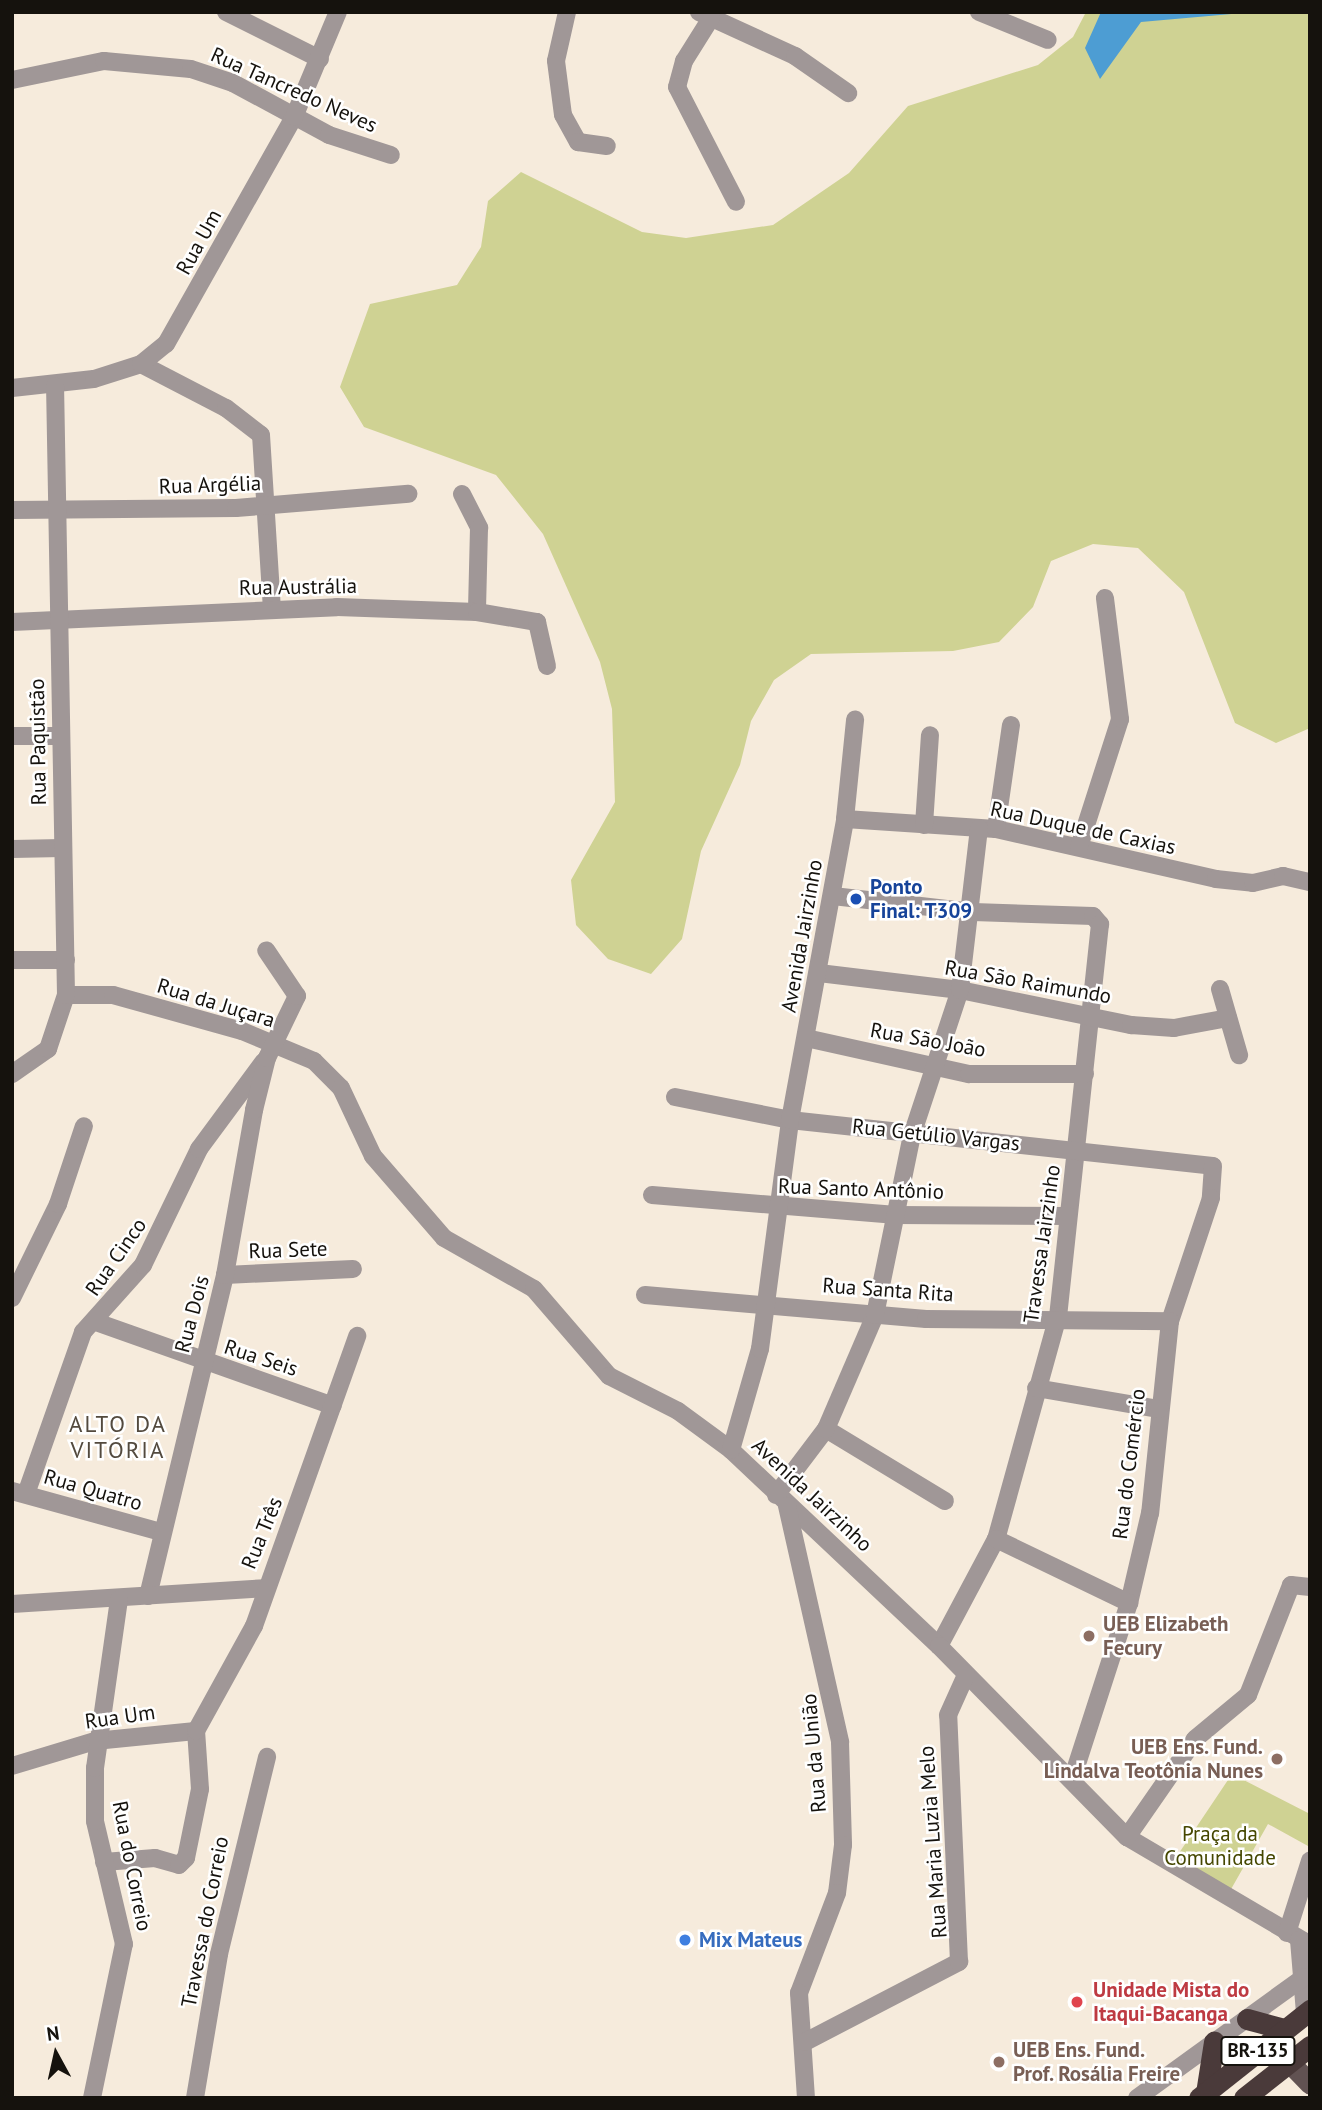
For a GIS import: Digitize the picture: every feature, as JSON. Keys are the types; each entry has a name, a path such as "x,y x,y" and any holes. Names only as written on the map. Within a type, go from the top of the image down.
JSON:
{"highway":[{"name":"BR-135","path":"1203,2095 1308,2012"},
{"path":"1247,2018 1285,2029"},
{"path":"1203,2095 1214,2042"},
{"name":"BR-135","path":"1244,2098 1310,2046"}],"main road":[{"path":"1289,2062 1310,2084"}],"street":[{"path":"226,12 320,59"},
{"name":"Rua Um","path":"141,364 180,323 293,117 338,12"},
{"path":"567,12 556,61 563,115 578,142 607,146"},
{"path":"979,12 1048,40"},
{"path":"736,202 677,87 684,61 705,15 795,56 848,93"},
{"name":"Rua Tancredo Neves","path":"12,80 104,61 165,65 215,76 293,117 391,155"},
{"path":"12,388 55,386 141,364 260,433 272,608"},
{"name":"Rua Paquistão","path":"12,1074 48,1049 66,995 55,386"},
{"name":"Rua Argélia","path":"12,510 264,506 408,494"},
{"path":"462,494 479,528 477,612"},
{"path":"1079,847 1120,719 1105,598"},
{"name":"Rua Austrália","path":"12,622 59,622 272,608 477,612 537,622 547,666"},
{"name":"Avenida Jairzinho","path":"855,720 845,819 819,973 790,1120 760,1349 731,1450 939,1646 1128,1837 1299,1939"},
{"path":"782,1500 826,1429 876,1315 912,1135 931,1068 960,990 988,829 1011,725"},
{"path":"925,825 930,735"},
{"path":"12,736 60,736"},
{"name":"Rua Duque de Caxias","path":"845,819 988,829 1227,880 1253,883 1283,876 1310,882"},
{"path":"12,849 62,848"},
{"path":"833,896 973,912"},
{"name":"Travessa Jairzinho","path":"939,1646 996,1539 1058,1316 1085,1074 1095,1016 1102,933 1093,916 973,912"},
{"path":"266,950 294,982 297,996 273,1051"},
{"path":"12,960 66,960"},
{"name":"Rua São Raimundo","path":"819,973 960,990 1174,1028 1228,1018"},
{"path":"1220,989 1239,1055"},
{"name":"Rua da Juçara","path":"66,995 113,995 273,1051 314,1061 335,1080 373,1156 444,1238 534,1289 609,1376 678,1411 731,1450"},
{"name":"Rua São João","path":"806,1038 931,1068 1085,1074"},
{"name":"Rua Dois","path":"148,1596 161,1532 225,1275 273,1051"},
{"name":"Rua Cinco","path":"19,1493 78,1343 154,1245 199,1149 273,1051"},
{"name":"Rua Getúlio Vargas","path":"675,1097 790,1120 912,1135 1199,1160"},
{"path":"12,1298 58,1204 84,1126"},
{"name":"Rua do Comércio","path":"1072,1780 1129,1603 1150,1513 1170,1321 1215,1183 1213,1166 1199,1160"},
{"name":"Rua Santo Antônio","path":"652,1195 777,1208 896,1215 1068,1216"},
{"name":"Rua Sete","path":"225,1275 353,1269"},
{"name":"Rua Santa Rita","path":"645,1295 766,1302 876,1315 1058,1316 1170,1321"},
{"name":"Rua Seis","path":"96,1322 202,1362 333,1406"},
{"name":"Rua Três","path":"12,1604 119,1600 264,1588 358,1336"},
{"path":"1036,1388 1159,1409"},
{"path":"826,1429 945,1501"},
{"name":"Rua Quatro","path":"19,1493 161,1532"},
{"name":"Rua da União","path":"782,1500 835,1702 843,1833 837,1893 799,1993 804,2042"},
{"path":"996,1539 1129,1603"},
{"path":"1128,1837 1195,1738 1248,1695 1291,1586 1310,1587"},
{"path":"104,1862 155,1858 182,1863 200,1789 196,1731 254,1626 264,1588"},
{"name":"Rua do Correio","path":"93,2098 124,1944 95,1821 95,1741 119,1600"},
{"name":"Rua Maria Luzia Melo","path":"804,2042 959,1962 948,1715 966,1675"},
{"name":"Rua Um","path":"12,1766 95,1741 196,1731"},
{"name":"Travessa do Correio","path":"195,2098 219,1954 267,1758"},
{"path":"1308,2012 1299,1939 1310,1861"},
{"path":"1140,2096 1304,1976"},
{"path":"804,2042 806,2098"}],"green space":[{"path":"1086,12 1310,12 1310,728 1276,743 1235,723 1184,592 1138,548 1093,544 1051,561 1033,607 999,642 953,651 811,654 774,680 751,721 740,765 701,851 682,939 651,974 608,959 576,925 571,880 615,802 612,709 600,662 543,534 496,475 364,427 340,387 370,304 457,285 481,247 488,201 521,172 642,232 686,238 773,225 849,173 908,106 1038,65 1073,37"},
{"name":"Praça da Comunidade","path":"1232,1774 1310,1814 1310,1834 1308,1846 1268,1824 1230,1891 1175,1859"}],"water":[{"path":"1101,12 1254,12 1141,22 1100,79 1085,48"}],"place":[{"name":"Ponto Final: T309","path":"856,899"},
{"name":"UEB Elizabeth Fecury","path":"1089,1636"},
{"name":"UEB Ens. Fund. Lindalva Teotônia Nunes","path":"1277,1759"},
{"name":"Mix Mateus","path":"685,1940"},
{"name":"Unidade Mista do Itaqui-Bacanga","path":"1077,2002"},
{"name":"UEB Ens. Fund. Prof. Rosália Freire","path":"999,2062"}],"district":[{"name":"ALTO DA VITÓRIA","path":"118,1437"}]}
